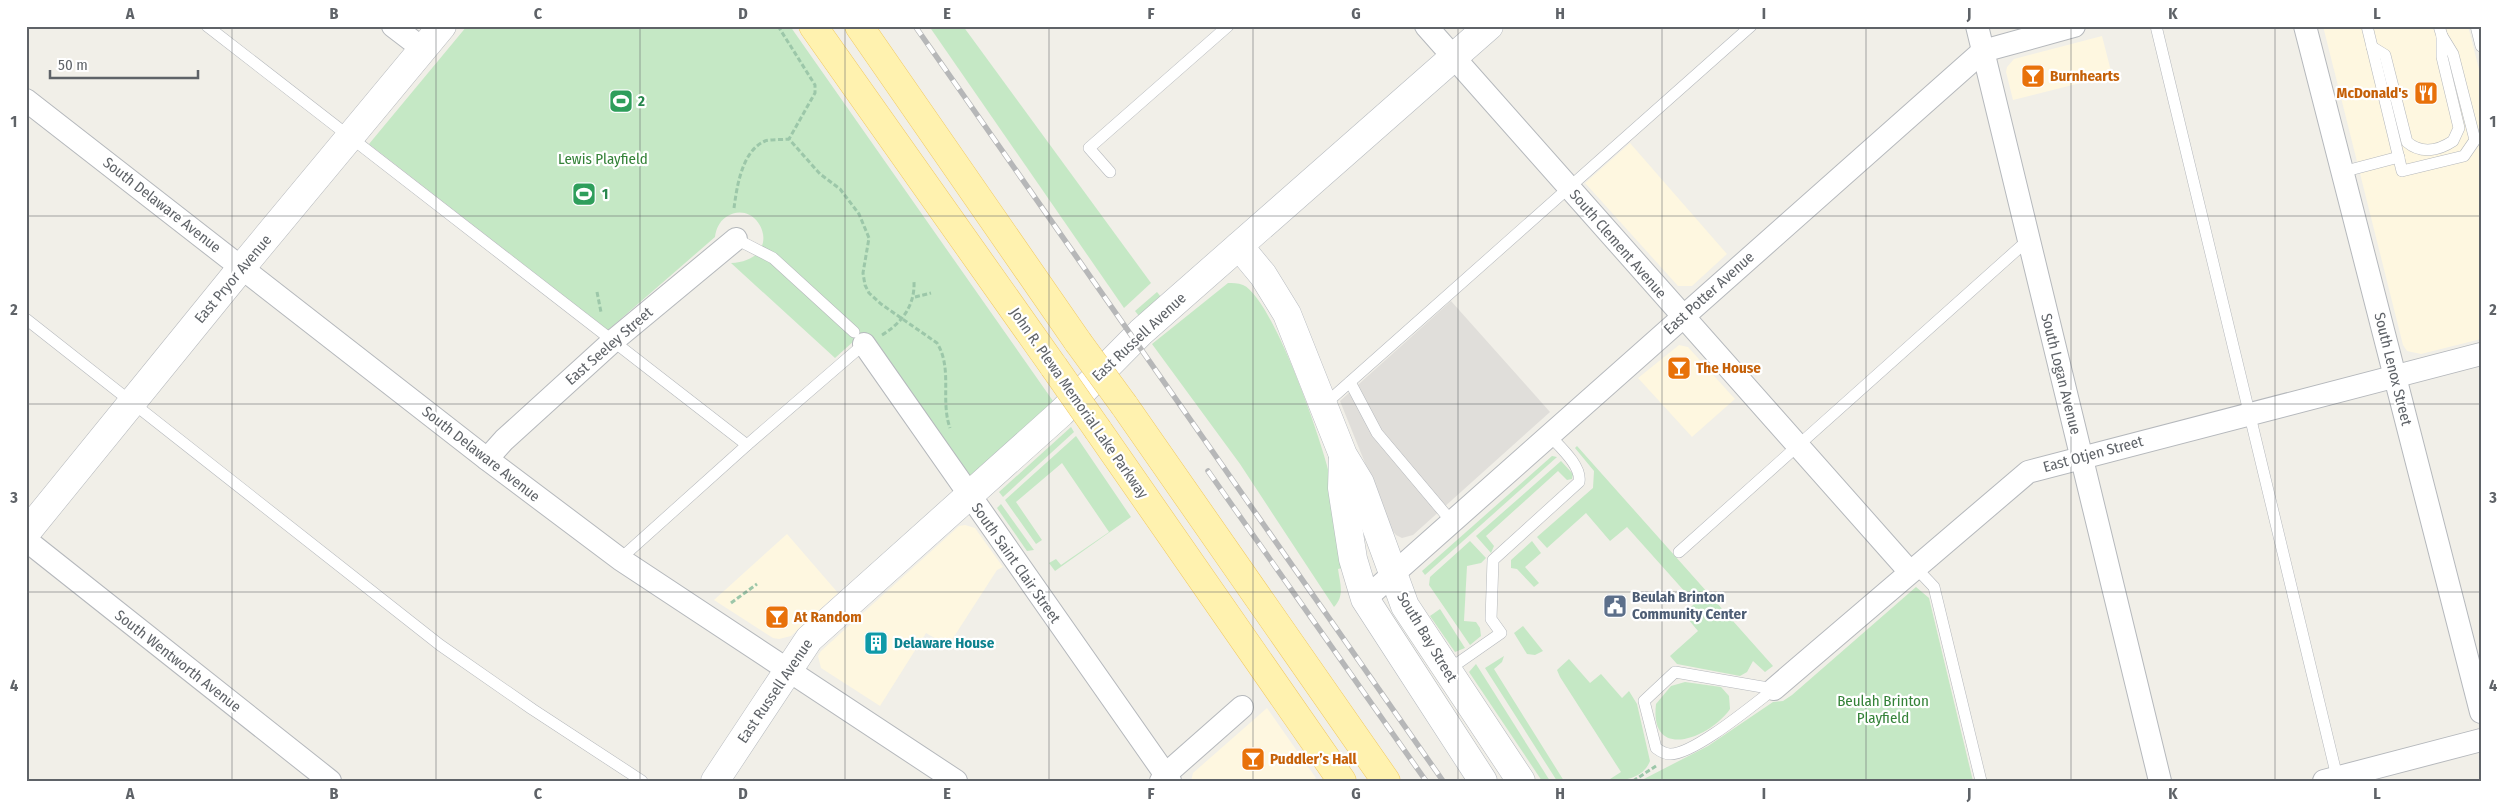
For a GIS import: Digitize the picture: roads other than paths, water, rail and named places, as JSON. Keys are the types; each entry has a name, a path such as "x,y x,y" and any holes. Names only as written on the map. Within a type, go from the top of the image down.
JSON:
{"main road":[{"name":"East Pryor Avenue","path":"26,533 442,26"},
{"name":"John R. Plewa Memorial Lake Parkway","path":"814,26 1342,781"},
{"path":"859,26 1386,781"},
{"name":"East Russell Avenue","path":"715,781 809,639 1061,412 1141,332 1489,26"},
{"name":"South Bay Street","path":"1239,246 1263,275 1287,314 1343,455 1360,483 1405,606 1446,671 1521,781"},
{"name":"South Bay Street","path":"1343,455 1342,488 1351,550 1365,599 1483,781"}],"street":[{"path":"393,26 424,49"},
{"name":"South Clement Avenue","path":"1426,26 1682,317 1913,570"},
{"name":"South Logan Avenue","path":"1977,26 2160,781"},
{"name":"East Potter Avenue","path":"1365,599 1983,51 2074,26"},
{"name":"South Lenox Street","path":"2305,26 2481,712"},
{"name":"South Delaware Avenue","path":"26,100 487,459 620,559 956,781"},
{"name":"East Seeley Street","path":"487,459 504,440 613,341 736,239"},
{"name":"South Saint Clair Street","path":"859,338 1166,778"},
{"name":"East Otjen Street","path":"1774,690 2028,472 2481,354"},
{"name":"South Wentworth Avenue","path":"26,540 330,781"},
{"path":"1166,778 1242,707"},
{"path":"2333,780 2481,740"}],"lane":[{"path":"207,26 747,444"},
{"path":"1110,172 1089,148 1228,26"},
{"path":"1323,405 1568,186 1751,26"},
{"path":"2156,26 2250,414 2333,780"},
{"path":"2367,26 2402,171 2464,156 2475,140 2453,54 2440,31"},
{"path":"2478,28 2481,46"},
{"path":"2372,47 2385,55 2407,142 2415,149 2425,151 2453,142 2460,128 2442,57 2440,31"},
{"path":"2342,172 2399,157"},
{"path":"620,559 747,444 859,338 774,258 736,239"},
{"path":"1679,552 2028,240"},
{"path":"26,319 440,645 532,709 642,781"},
{"path":"1350,382 1377,433 1452,522"},
{"path":"1446,671 1501,633 1491,619 1493,560 1579,482 1580,475 1577,468 1550,435"},
{"path":"1913,570 1934,586 1981,781"},
{"path":"1675,672 1774,690 1700,742 1682,752 1668,754 1656,748 1644,700 1675,672"}],"railway":[{"path":"915,26 1443,781"},
{"path":"1208,471 1426,781"}],"place":[{"name":"Burnhearts","path":"2033,76"},
{"name":"McDonald's","path":"2426,93"},
{"name":"2","path":"621,101"},
{"name":"1","path":"584,194"},
{"name":"The House","path":"1679,368"},
{"name":"Beulah Brinton Community Center","path":"1615,606"},
{"name":"At Random","path":"777,617"},
{"name":"Delaware House","path":"876,643"},
{"name":"Puddler’s Hall","path":"1253,759"}],"park label":[{"name":"Lewis Playfield","path":"603,159"},
{"name":"Beulah Brinton Playfield","path":"1883,710"}]}
